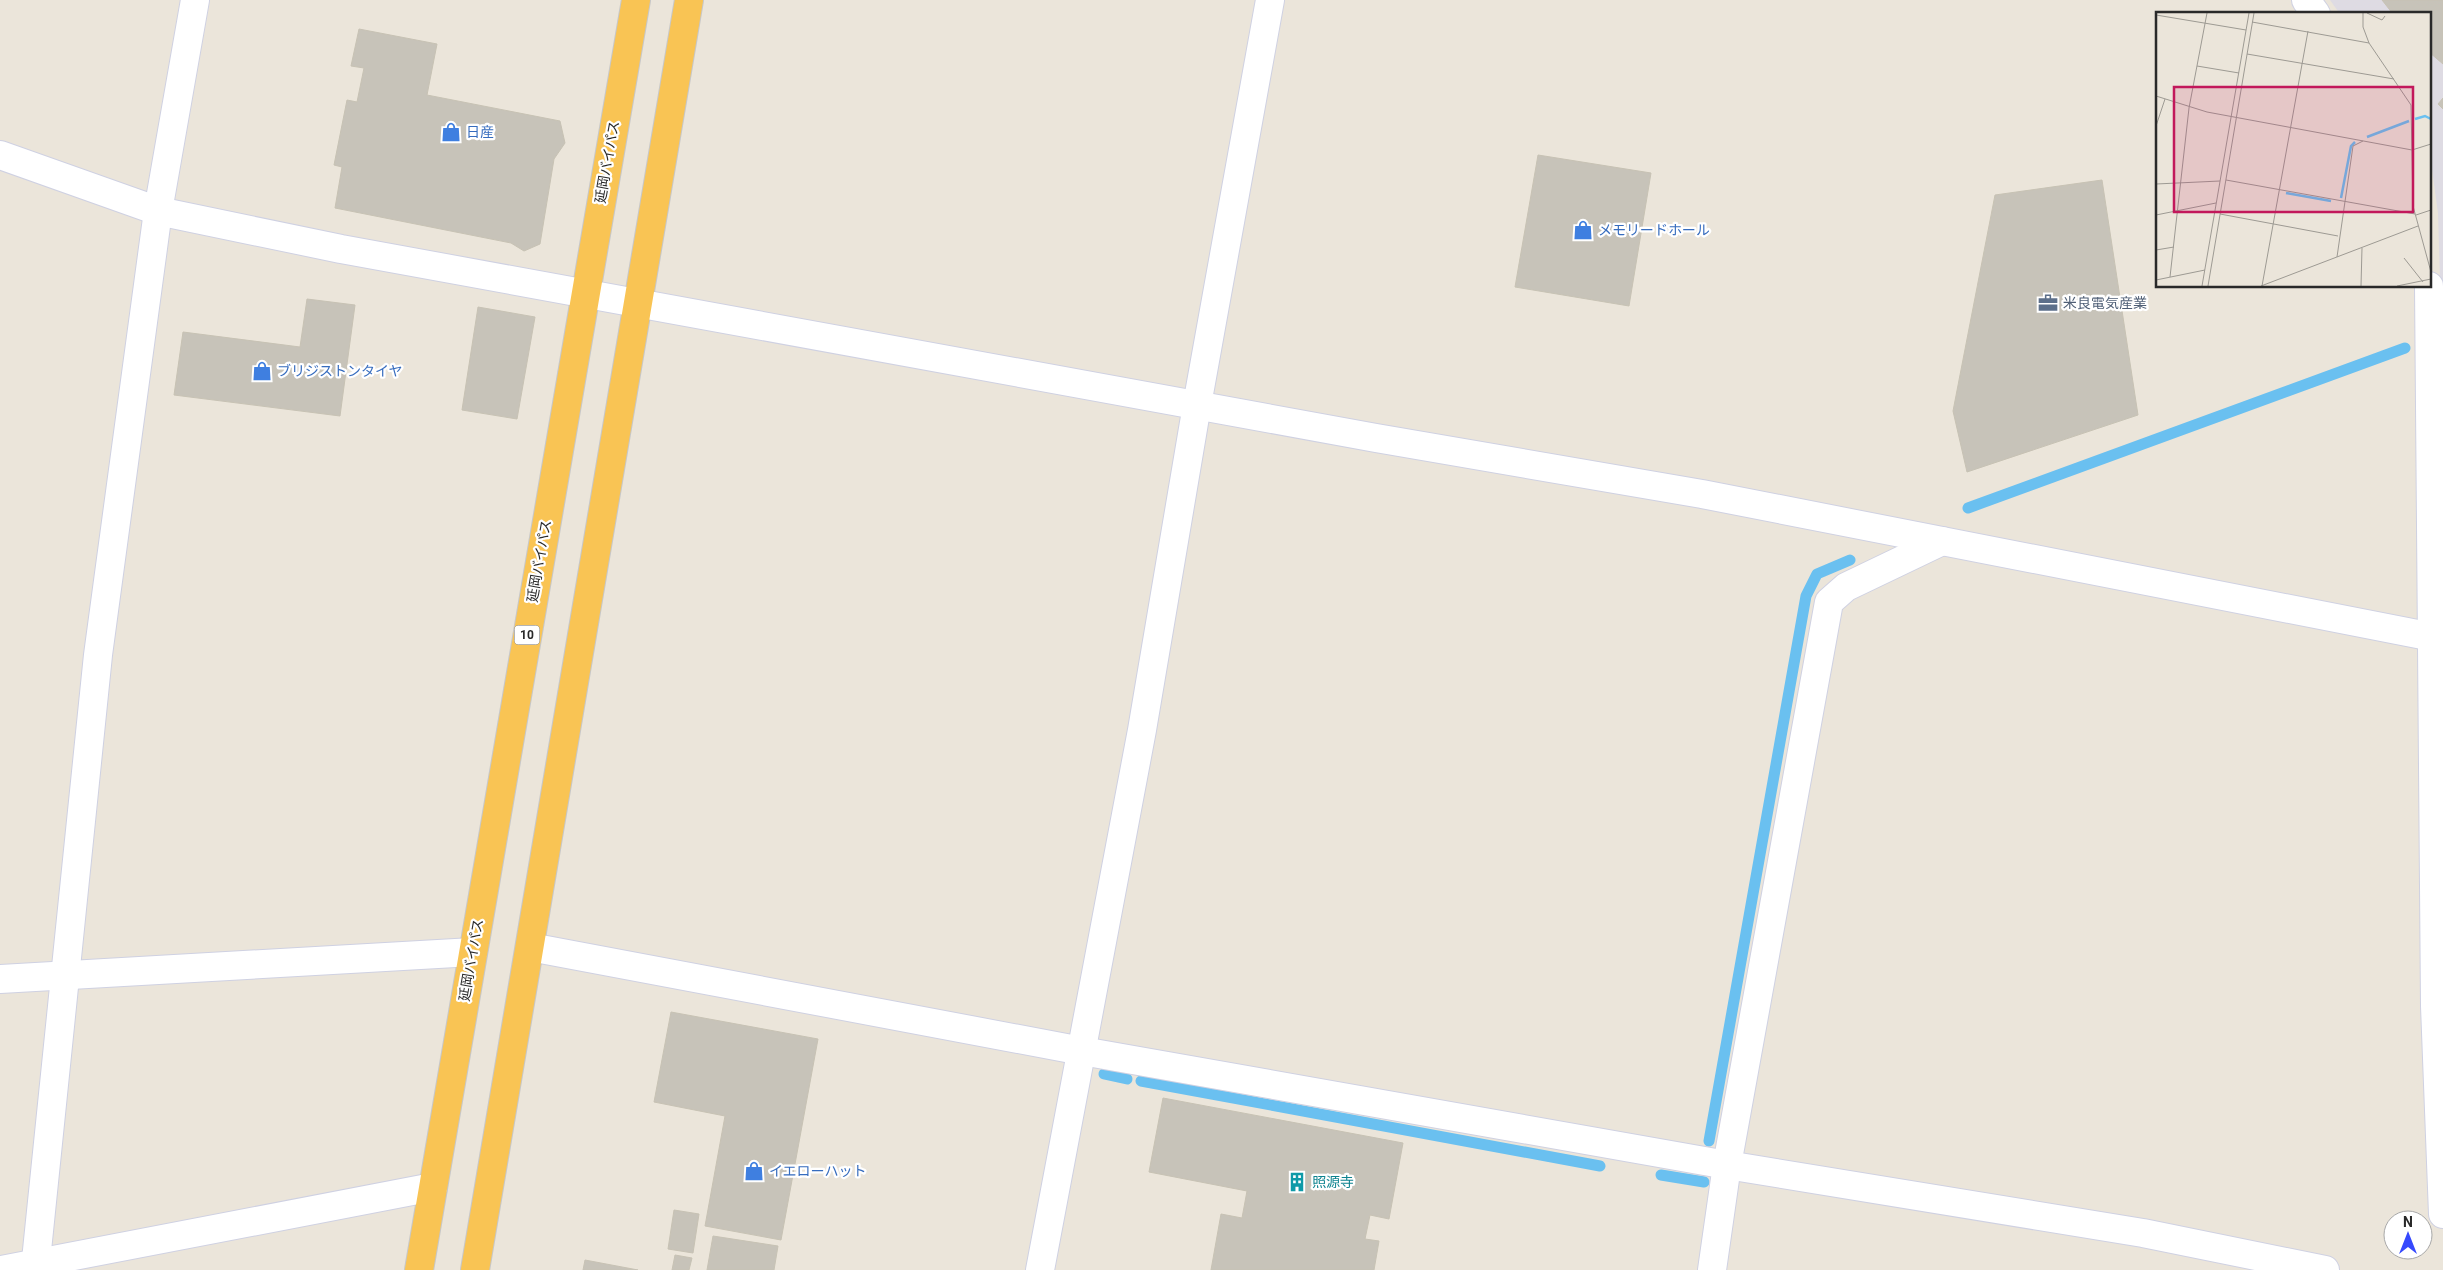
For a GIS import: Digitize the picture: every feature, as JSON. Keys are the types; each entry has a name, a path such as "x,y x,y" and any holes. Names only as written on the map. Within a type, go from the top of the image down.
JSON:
{"highway":[{"name":"延岡バイパス","path":"419,1270 636,0"},
{"path":"475,1270 689,0"}],"street":[{"path":"36,1267 98,655 158,211 195,0"},
{"path":"1040,1270 1142,730 1197,405 1270,0"},
{"path":"2306,0 2315,12"},
{"path":"0,155 158,211 342,249 1197,405 1702,494 2438,638"},
{"path":"2429,288 2438,638 2435,1006 2443,1214"},
{"path":"1712,1270 1727,1165 1828,602 1846,586 1942,541"},
{"path":"530,947 1082,1051 1727,1165 2143,1233 2326,1270"},
{"path":"0,979 473,952"},
{"path":"1,1270 36,1267 433,1187"}],"shaded area":[{"path":"2330,0 2443,0 2443,380 2438,213 2430,155 2430,12 2339,12"}],"building":[{"path":"2382,0 2443,0 2443,64 2430,53 2430,12 2391,12"},
{"name":"日産","path":"359,29 437,44 427,95 560,121 565,143 554,159 540,244 524,251 511,243 335,208 342,167 334,165 347,100 357,102 364,68 351,66"},
{"path":"2443,98 2443,109 2438,104"},
{"name":"メモリードホール","path":"1538,155 1651,173 1629,306 1515,287"},
{"name":"米良電気産業","path":"2102,180 2138,415 1967,472 1953,411 1995,195"},
{"name":"ブリジストンタイヤ","path":"307,299 355,305 340,416 174,395 183,332 300,347"},
{"path":"478,307 535,317 517,419 462,410"},
{"name":"イエローハット","path":"671,1012 818,1039 781,1240 705,1226 725,1116 654,1102"},
{"name":"照源寺","path":"1163,1098 1403,1143 1389,1219 1370,1215 1365,1239 1379,1241 1374,1270 1211,1270 1221,1214 1242,1218 1247,1191 1149,1172"},
{"path":"674,1210 699,1214 693,1253 668,1249"},
{"path":"713,1236 778,1246 774,1270 707,1270"},
{"path":"675,1255 692,1258 689,1270 672,1270"},
{"path":"585,1260 638,1270 583,1270"}],"waterway":[{"path":"1968,508 2405,348"},
{"path":"1709,1141 1806,596 1817,574 1850,560"},
{"path":"1104,1074 1127,1079"},
{"path":"1141,1081 1600,1166"},
{"path":"1661,1175 1704,1182"}],"place":[{"name":"日産","path":"451,132"},
{"name":"メモリードホール","path":"1583,230"},
{"name":"米良電気産業","path":"2048,303"},
{"name":"ブリジストンタイヤ","path":"262,371"},
{"name":"イエローハット","path":"754,1171"},
{"name":"照源寺","path":"1297,1182"}]}
